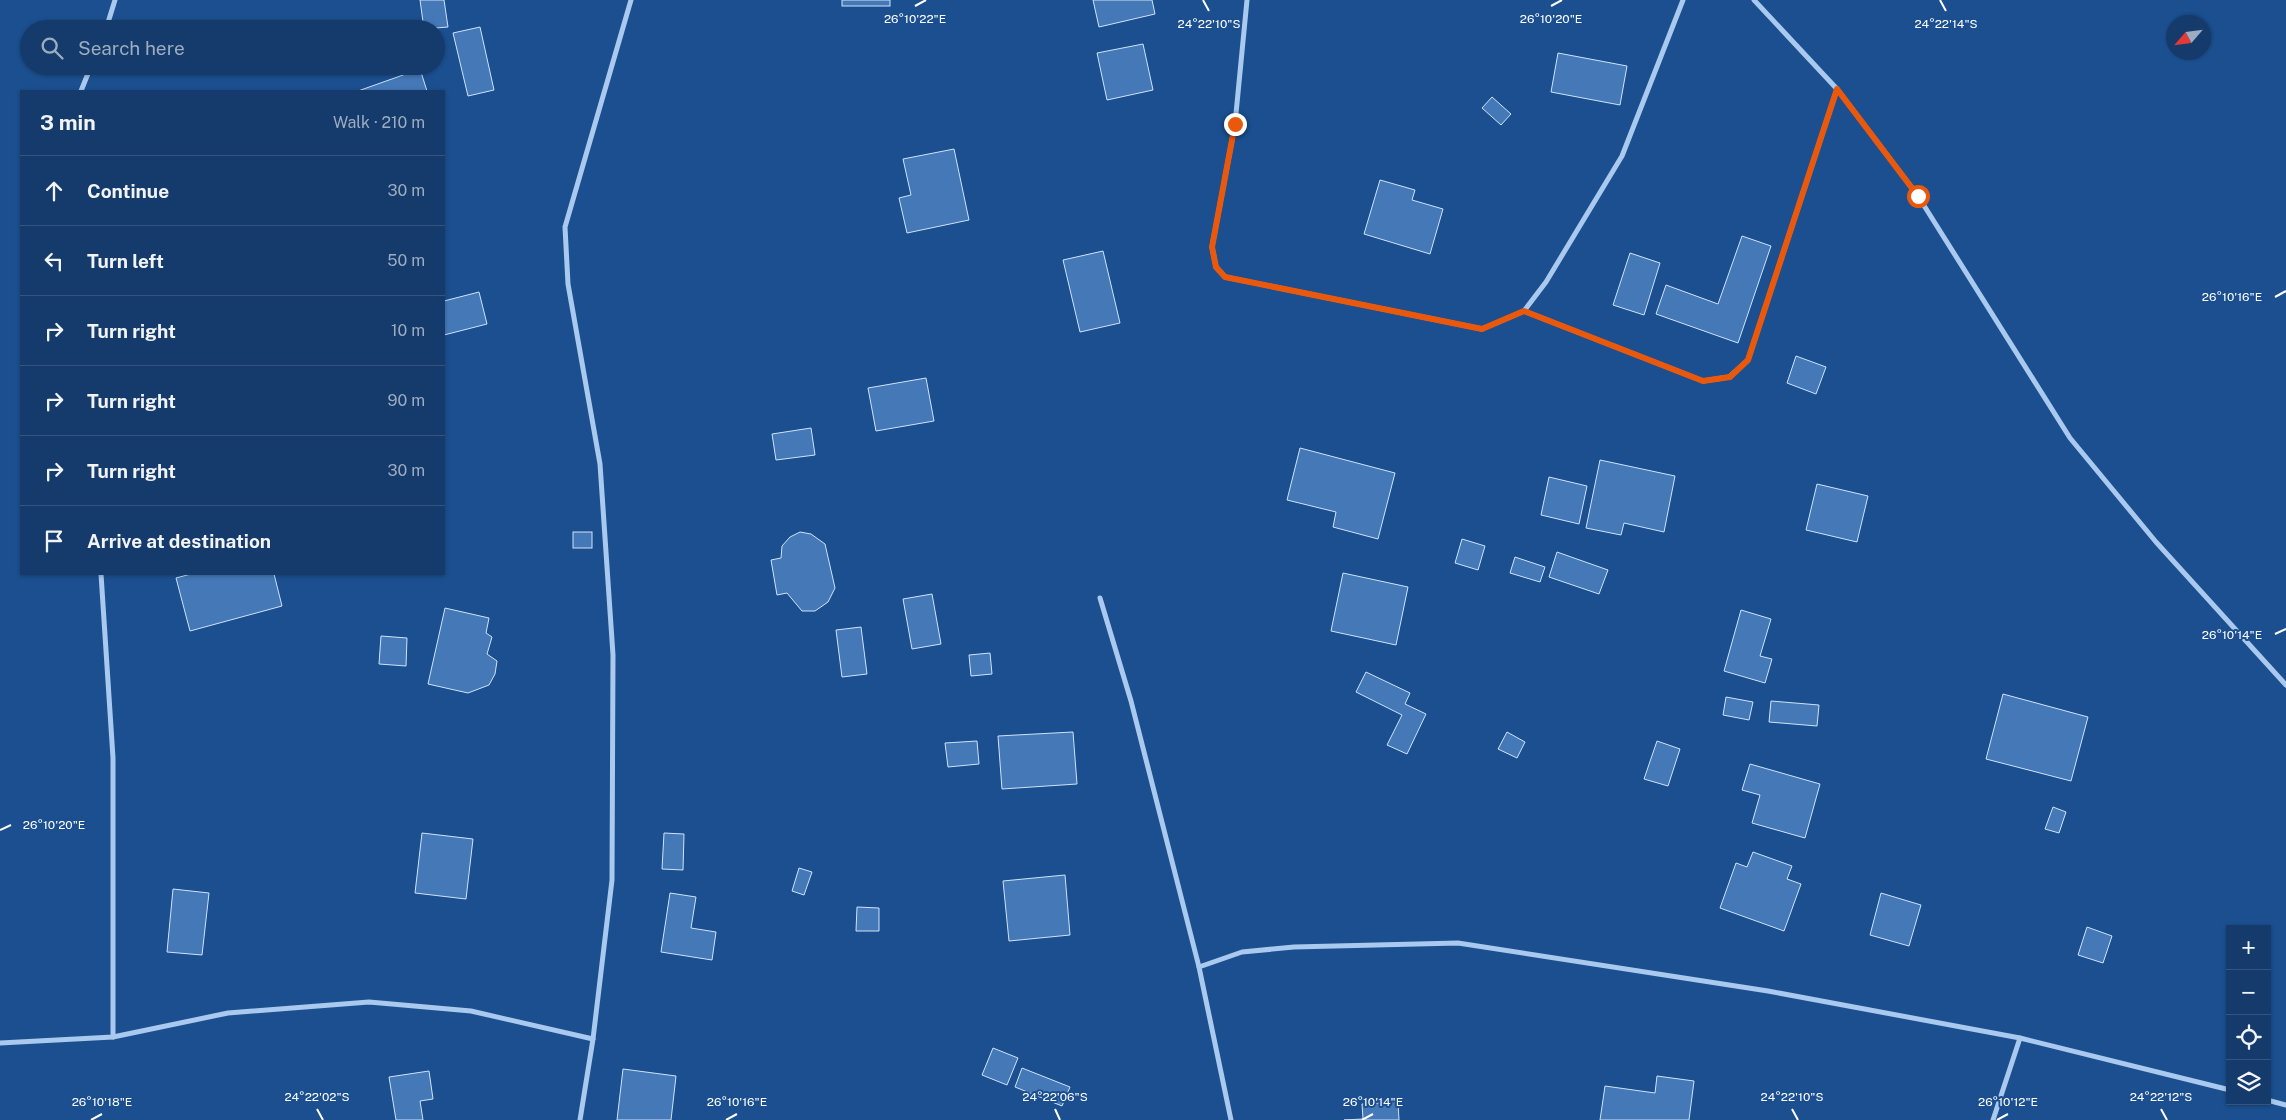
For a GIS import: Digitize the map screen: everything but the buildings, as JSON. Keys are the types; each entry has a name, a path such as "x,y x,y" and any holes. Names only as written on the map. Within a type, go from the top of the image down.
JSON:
{"street":[{"path":"109,20 115,0"},
{"path":"580,1120 593,1039 612,880 613,655 600,464 568,284 565,227 631,0"},
{"path":"1246,0 1235,124 1212,247 1216,267 1225,277 1482,329 1524,311 1546,282 1622,156 1683,0"},
{"path":"1754,0 1837,89 1918,196 2070,438 2156,542 2286,685"},
{"path":"81,90 87,75"},
{"path":"1524,311 1703,381 1730,377 1748,360 1837,89"},
{"path":"101,575 113,758 114,1037"},
{"path":"1100,598 1131,701 1199,967 1230,1120"},
{"path":"1199,967 1242,952 1294,947 1458,943 1768,991 2020,1038 2226,1089"},
{"path":"0,1043 114,1037 228,1013 369,1002 471,1011 593,1039"},
{"path":"1993,1120 2020,1038"},
{"path":"2271,1101 2286,1105"}],"route":[{"path":"1235,124 1212,247 1216,267 1225,277 1482,329 1524,311 1703,381 1730,377 1748,360 1776,269 1837,89 1918,196"}]}
